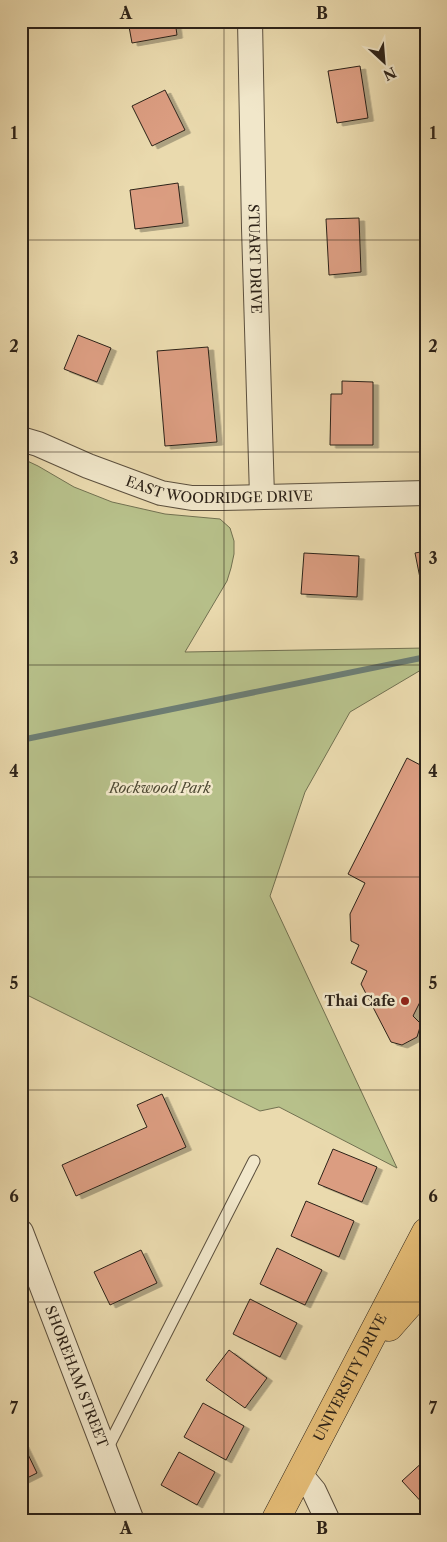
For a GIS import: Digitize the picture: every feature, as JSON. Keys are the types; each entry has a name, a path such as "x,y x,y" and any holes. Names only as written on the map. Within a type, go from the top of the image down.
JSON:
{"main road":[{"name":"UNIVERSITY DRIVE","path":"275,1521 426,1232"},
{"path":"358,1362 426,1284"}],"street":[{"name":"STUART DRIVE","path":"250,21 253,209 262,496"},
{"name":"EAST WOODRIDGE DRIVE","path":"21,439 38,444 88,466 161,492 192,498 426,493"},
{"name":"SHOREHAM STREET","path":"21,1232 132,1521"},
{"path":"300,1473 314,1490 328,1521"}],"lane":[{"path":"106,1452 254,1161"}],"green space":[{"name":"Rockwood Park","path":"21,458 74,487 112,502 165,514 220,519 230,528 234,541 234,554 227,581 185,652 426,648 426,667 350,712 305,792 270,896 397,1168 279,1107 260,1111 21,992"}],"building":[{"path":"128,21 175,21 177,35 132,43"},
{"path":"360,66 368,118 337,123 328,71"},
{"path":"165,90 185,130 152,146 132,106"},
{"path":"178,183 183,223 135,229 130,190"},
{"path":"359,218 361,272 329,275 326,219"},
{"path":"78,335 111,348 97,382 64,369"},
{"path":"208,347 217,442 165,446 157,351"},
{"path":"342,381 373,382 373,445 330,445 331,394 342,394"},
{"path":"426,551 426,587 422,588 415,553"},
{"path":"304,553 359,556 357,597 301,594"},
{"path":"407,758 426,768 426,990 413,1016 421,1024 417,1037 402,1045 391,1042 361,984 367,971 351,963 359,945 351,941 350,914 365,883 348,874"},
{"path":"162,1094 186,1147 76,1196 62,1165 147,1127 137,1105"},
{"path":"333,1149 377,1167 362,1202 318,1184"},
{"path":"306,1201 354,1221 339,1257 291,1236"},
{"path":"277,1248 322,1270 305,1305 260,1284"},
{"path":"141,1250 157,1283 110,1305 94,1272"},
{"path":"250,1299 297,1323 280,1357 233,1334"},
{"path":"229,1350 267,1378 245,1408 206,1380"},
{"path":"203,1403 244,1426 226,1460 184,1437"},
{"path":"23,1444 37,1473 21,1481 21,1445"},
{"path":"179,1452 215,1472 197,1505 161,1485"},
{"path":"426,1459 426,1507 402,1481"}],"waterway":[{"path":"21,740 426,657"}],"place":[{"name":"Thai Cafe","path":"405,1001"}]}
